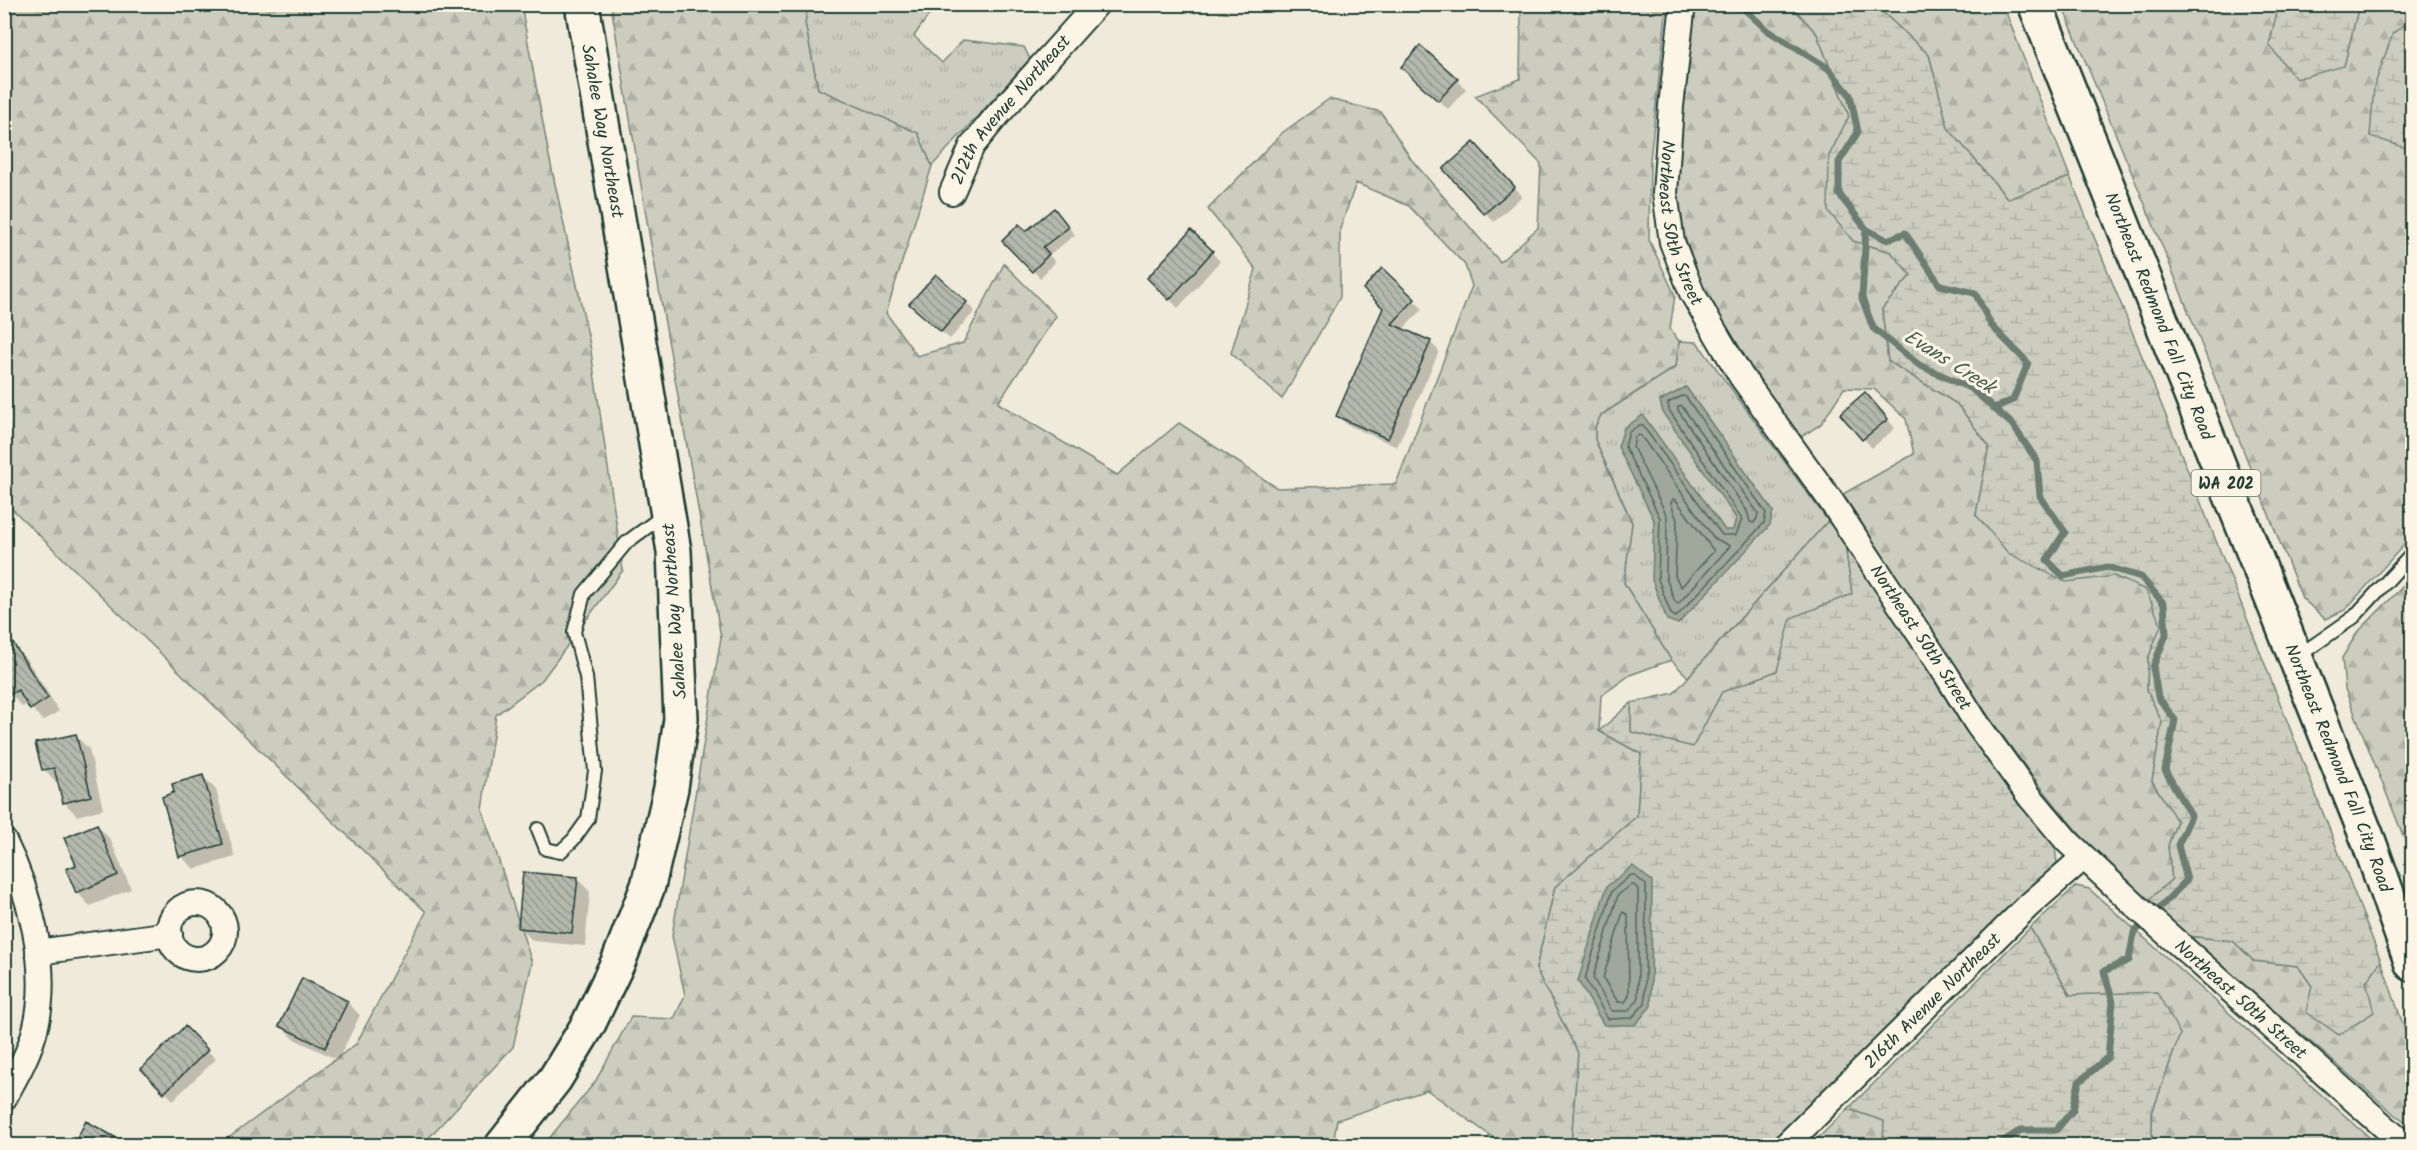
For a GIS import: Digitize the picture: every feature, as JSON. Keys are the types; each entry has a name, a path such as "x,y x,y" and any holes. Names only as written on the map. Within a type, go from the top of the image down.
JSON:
{"main road":[{"name":"Sahalee Way Northeast","path":"502,1146 555,1079 588,1025 619,960 648,886 671,788 681,719 674,551 582,4"},
{"name":"Northeast Redmond Fall City Road","path":"2035,4 2369,842 2412,964"}],"street":[{"name":"212th Avenue Northeast","path":"952,192 972,146 1097,4"},
{"name":"Northeast 50th Street","path":"1683,4 1671,106 1665,193 1672,242 1692,293 1741,376 1831,501 1977,724 2030,797 2083,858 2406,1146"},
{"path":"4,841 26,894 38,952 41,985 37,1025 24,1063 4,1098"},
{"name":"216th Avenue Northeast","path":"1785,1146 2028,906 2083,858"},
{"path":"38,952 170,934"}],"lane":[{"path":"538,829 546,849 560,852 573,840 588,819 595,771 586,676 574,632 584,594 627,542 667,512"},
{"path":"2296,657 2354,617 2412,554"}],"green space":[{"path":"1531,4 1667,5 1650,160 1649,240 1675,295 1670,329 1679,341 1676,366 1601,415 1595,427 1595,440 1632,523 1624,583 1671,660 1630,675 1601,696 1599,731 1641,754 1637,816 1555,887 1536,969 1578,1053 1571,1145 1497,1145 1495,1139 1427,1090 1337,1120 1333,1145 543,1146 595,1082 631,1017 674,1019 685,995 672,936 721,637 611,5 808,5 805,23 818,89 918,133 932,166 886,313 917,356 963,343 1004,264 1056,316 998,403 1117,475 1179,423 1277,488 1396,484 1472,286 1465,265 1409,206 1356,183 1340,229 1340,297 1282,399 1231,353 1256,269 1208,209 1282,133 1329,99 1381,112 1411,159 1500,262 1538,228 1541,164 1475,96 1520,79 1521,10"},
{"path":"1877,4 2003,5 2070,177 2008,199 1948,128 1929,55 1877,7"},
{"path":"4,5 521,5 549,156 590,345 623,570 542,680 496,715 482,809 532,963 513,1047 422,1145 219,1145 356,1044 426,912 5,502"},
{"path":"808,5 936,5 914,36 942,63 963,40 1024,47 1030,59 932,166 918,133 818,89 805,23"},
{"path":"1689,5 1791,5 1817,34 1849,116 1829,156 1853,241 1891,252 1911,275 1882,309 1888,361 1957,404 1989,446 1976,515 2040,567 2066,581 2114,576 2146,590 2162,625 2148,659 2147,690 2162,722 2152,781 2177,820 2168,846 2172,879 2146,902 2088,844 2021,761 1959,674 1843,494 1914,454 1906,419 1874,389 1844,388 1821,424 1798,439 1744,360 1700,286 1680,225 1677,175"},
{"path":"1791,5 1877,5 1929,55 1948,128 2008,199 2070,177 2235,588 2381,961 2366,982 2374,1012 2339,1035 2306,1012 2312,986 2298,966 2254,961 2233,941 2188,936 2146,902 2172,879 2168,846 2177,821 2152,781 2162,722 2147,690 2148,659 2161,625 2146,590 2114,576 2066,582 2008,553 1976,515 1989,446 1957,404 1888,361 1882,309 1911,275 1891,252 1853,241 1828,211 1829,156 1849,116 1817,34"},
{"path":"2062,5 2279,5 2269,45 2344,66 2359,5 2412,5 2412,20 2393,33 2370,135 2412,150 2412,536 2345,610 2325,619 2302,598 2168,260"},
{"path":"2279,5 2359,5 2344,66 2296,79 2269,45"},
{"path":"2412,20 2412,150 2370,136 2374,87 2393,33"},
{"path":"1679,341 1697,342 1828,521 1688,677 1671,660 1624,583 1632,522 1595,440 1595,427 1601,415 1676,367"},
{"path":"1828,521 1845,544 1852,594 1792,618 1777,671 1722,692 1693,747 1631,732 1631,703 1674,693"},
{"path":"1845,544 1952,708 2005,783 2055,847 2057,863 1771,1145 1571,1145 1578,1053 1536,969 1555,887 1637,816 1641,754 1599,731 1631,703 1631,732 1693,747 1722,692 1777,671 1791,618 1852,594"},
{"path":"2412,577 2412,858 2345,689 2342,658 2357,633"},
{"path":"2076,886 2089,889 2378,1145 2152,1145 2152,1113 2180,1034 2070,995 2030,928"},
{"path":"2030,928 2070,995 2157,992 2180,1034 2152,1113 2152,1145 1883,1145 1884,1121 1848,1109"},
{"path":"2188,936 2233,941 2254,961 2298,966 2312,986 2366,982 2381,961 2412,1050 2412,1126 2393,1113"},
{"path":"1848,1109 1884,1121 1883,1145 1810,1146"}],"water":[{"path":"1686,387 1773,511 1770,525 1678,624 1667,620 1652,580 1654,520 1618,447 1624,428 1643,415 1725,530 1733,530 1736,518 1663,413 1660,401"},
{"path":"1633,866 1652,881 1651,1006 1635,1025 1604,1025 1578,981 1607,886"}],"building":[{"path":"1420,45 1458,79 1438,101 1401,67"},
{"path":"1474,142 1515,187 1484,214 1443,169"},
{"path":"1054,208 1069,227 1043,247 1049,254 1032,272 1002,241 1019,224 1026,231"},
{"path":"1191,230 1213,251 1169,300 1147,278"},
{"path":"1382,268 1415,299 1392,324 1431,341 1388,439 1336,416 1383,308 1363,289"},
{"path":"936,274 967,302 941,332 909,304"},
{"path":"1865,392 1888,419 1862,440 1840,414"},
{"path":"4,629 48,698 30,710 18,690 4,698"},
{"path":"76,734 91,796 63,803 54,768 42,770 35,743"},
{"path":"203,775 223,844 179,857 162,797 174,792 172,784"},
{"path":"97,824 118,875 76,893 66,869 76,865 64,838"},
{"path":"523,872 578,877 572,933 518,928"},
{"path":"302,978 348,1001 325,1048 279,1026"},
{"path":"185,1026 208,1050 164,1093 141,1069"},
{"path":"86,1121 131,1146 73,1146"}],"waterway":[{"name":"Evans Creek","path":"1739,4 1767,30 1828,68 1850,95 1858,132 1839,162 1839,194 1866,229 1862,298 1873,328 1919,365 1972,389 2012,424 2037,461 2040,496 2065,532 2047,560 2063,576 2108,567 2141,577 2164,604 2166,635 2153,667 2158,697 2175,720 2165,770 2191,816 2178,845 2187,880 2134,933 2129,960 2104,971 2113,1002 2108,1057 2079,1082 2073,1110 2056,1130 2021,1130 1996,1146"},
{"path":"1866,229 1887,240 1905,233 1940,285 1975,293 1991,325 2028,363 2013,400 1994,408"}]}
